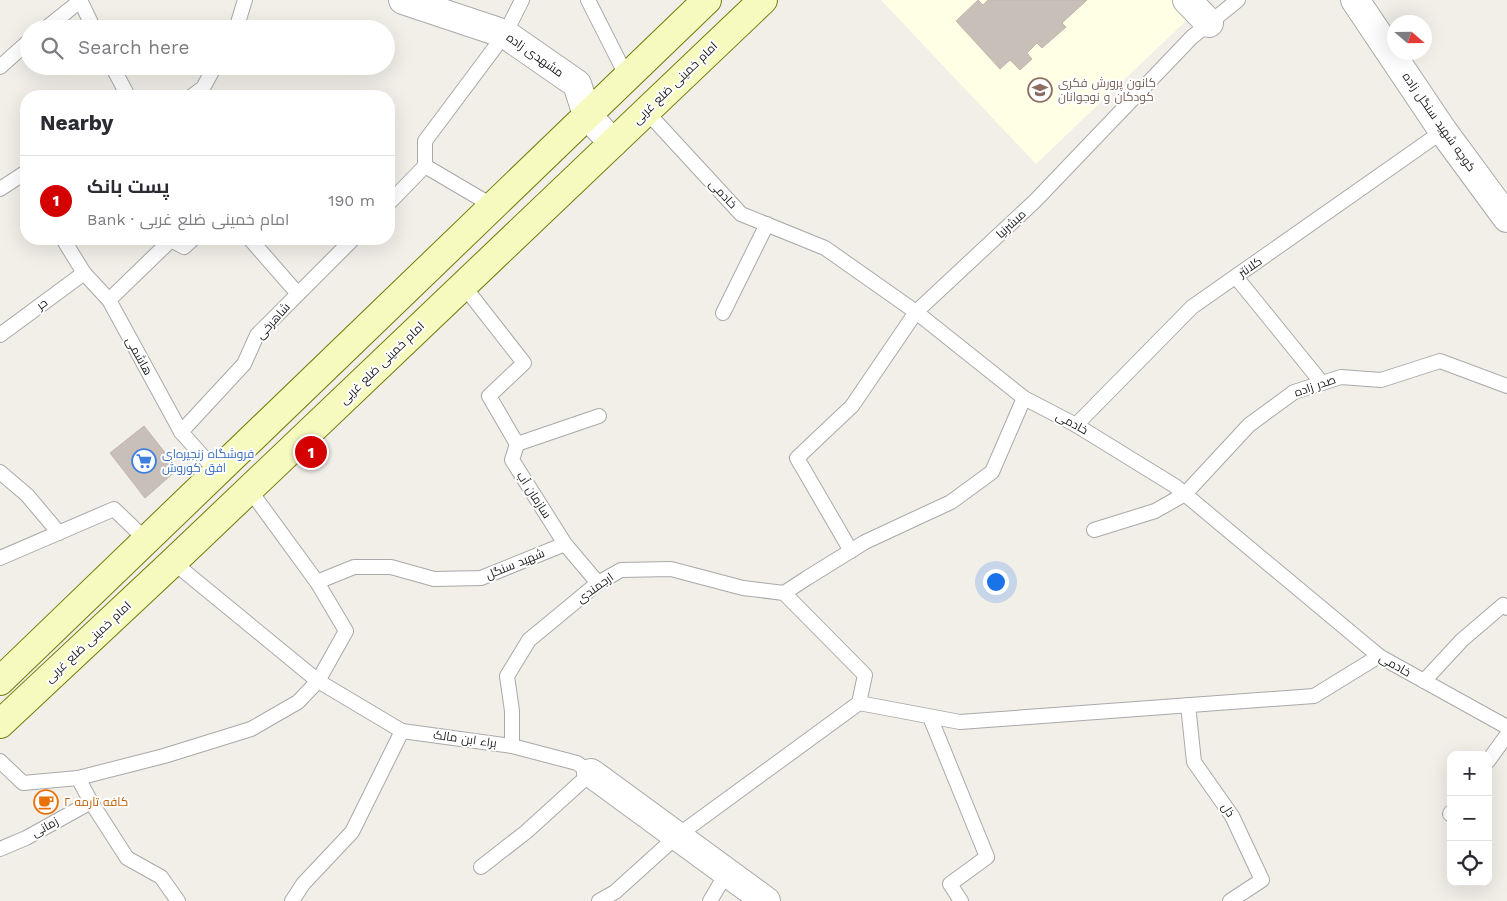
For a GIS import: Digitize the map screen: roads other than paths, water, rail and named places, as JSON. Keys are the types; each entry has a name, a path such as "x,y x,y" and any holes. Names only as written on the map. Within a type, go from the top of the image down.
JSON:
{"main road":[{"path":"0,681 707,0"},
{"name":"امام خمینی ضلع غربی","path":"0,724 173,562 763,0"}],"street":[{"name":"مشهدی زاده","path":"403,0 505,34 577,84 587,115"},
{"path":"1187,0 1209,23"},
{"name":"کوچه شهید سنگل زاده","path":"1356,0 1443,131 1507,218"},
{"path":"587,115 613,143"},
{"name":"براء ابن مالک","path":"591,773 766,901"}],"lane":[{"path":"55,20 80,0 90,20"},
{"path":"239,20 245,0"},
{"path":"395,197 425,166 425,141 505,34 522,0"},
{"path":"588,0 627,77"},
{"name":"مبشرنیا","path":"851,551 797,458 852,406 916,312 1035,201 1192,37 1238,0"},
{"path":"0,67 20,49"},
{"path":"117,75 125,90"},
{"path":"200,90 210,75"},
{"name":"خادمی","path":"646,111 741,214 825,248 916,312 1024,398 1076,424 1176,486 1379,656 1507,727"},
{"name":"کلانتر","path":"1076,424 1192,308 1443,131"},
{"path":"425,166 493,206"},
{"path":"0,189 20,176"},
{"path":"723,313 767,224"},
{"name":"هاشمی","path":"67,245 84,273 109,300 181,432 217,472"},
{"path":"109,300 166,245"},
{"path":"255,245 298,294"},
{"name":"شاهرخی","path":"181,432 244,364 257,335 347,245"},
{"name":"حر","path":"0,335 84,273"},
{"path":"1236,277 1322,383"},
{"path":"463,285 524,363 489,396 517,444 600,416"},
{"name":"صدر زاده","path":"1094,530 1155,511 1185,494 1249,425 1294,392 1341,377 1381,380 1440,361 1507,386"},
{"path":"600,901 615,892 678,836 859,703 865,676 784,594 806,578 851,551 951,502 992,472 1024,398"},
{"name":"سازمان آب","path":"517,444 512,460 565,544 598,583"},
{"path":"0,472 27,495 59,533"},
{"path":"0,761 22,783 78,778 164,756 251,729 298,702 318,681 346,631 317,582 249,489"},
{"path":"0,558 114,509 146,540"},
{"name":"شهید سنگل","path":"317,582 354,567 391,567 434,578 481,578 565,544"},
{"name":"براء ابن مالک","path":"173,562 318,681 402,730 512,746 578,763 591,773"},
{"name":"ارجمندی","path":"512,746 512,711 507,676 528,640 598,583 621,570 671,569 743,588 784,594"},
{"path":"1424,682 1462,640 1503,605 1507,608"},
{"path":"859,703 960,722 1314,696 1379,656"},
{"name":"ذل","path":"1188,705 1194,762 1232,816 1262,880 1230,901"},
{"path":"930,717 986,857 950,884 961,901"},
{"path":"292,901 303,884 352,832 402,730"},
{"path":"1492,756 1507,735"},
{"path":"481,867 526,832 591,773"},
{"path":"78,778 127,858 161,877 178,901"},
{"name":"زمانی","path":"0,849 26,838 91,802"},
{"path":"710,901 727,872"}],"place":[{"name":"کانون پرورش فکری کودکان و نوجوانان","path":"1040,90"},
{"name":"پست بانک","path":"311,452"},
{"name":"فروشگاه زنجیره‌ای افق کوروش","path":"144,461"},
{"name":"کافه تارمه ۲","path":"46,802"}]}
